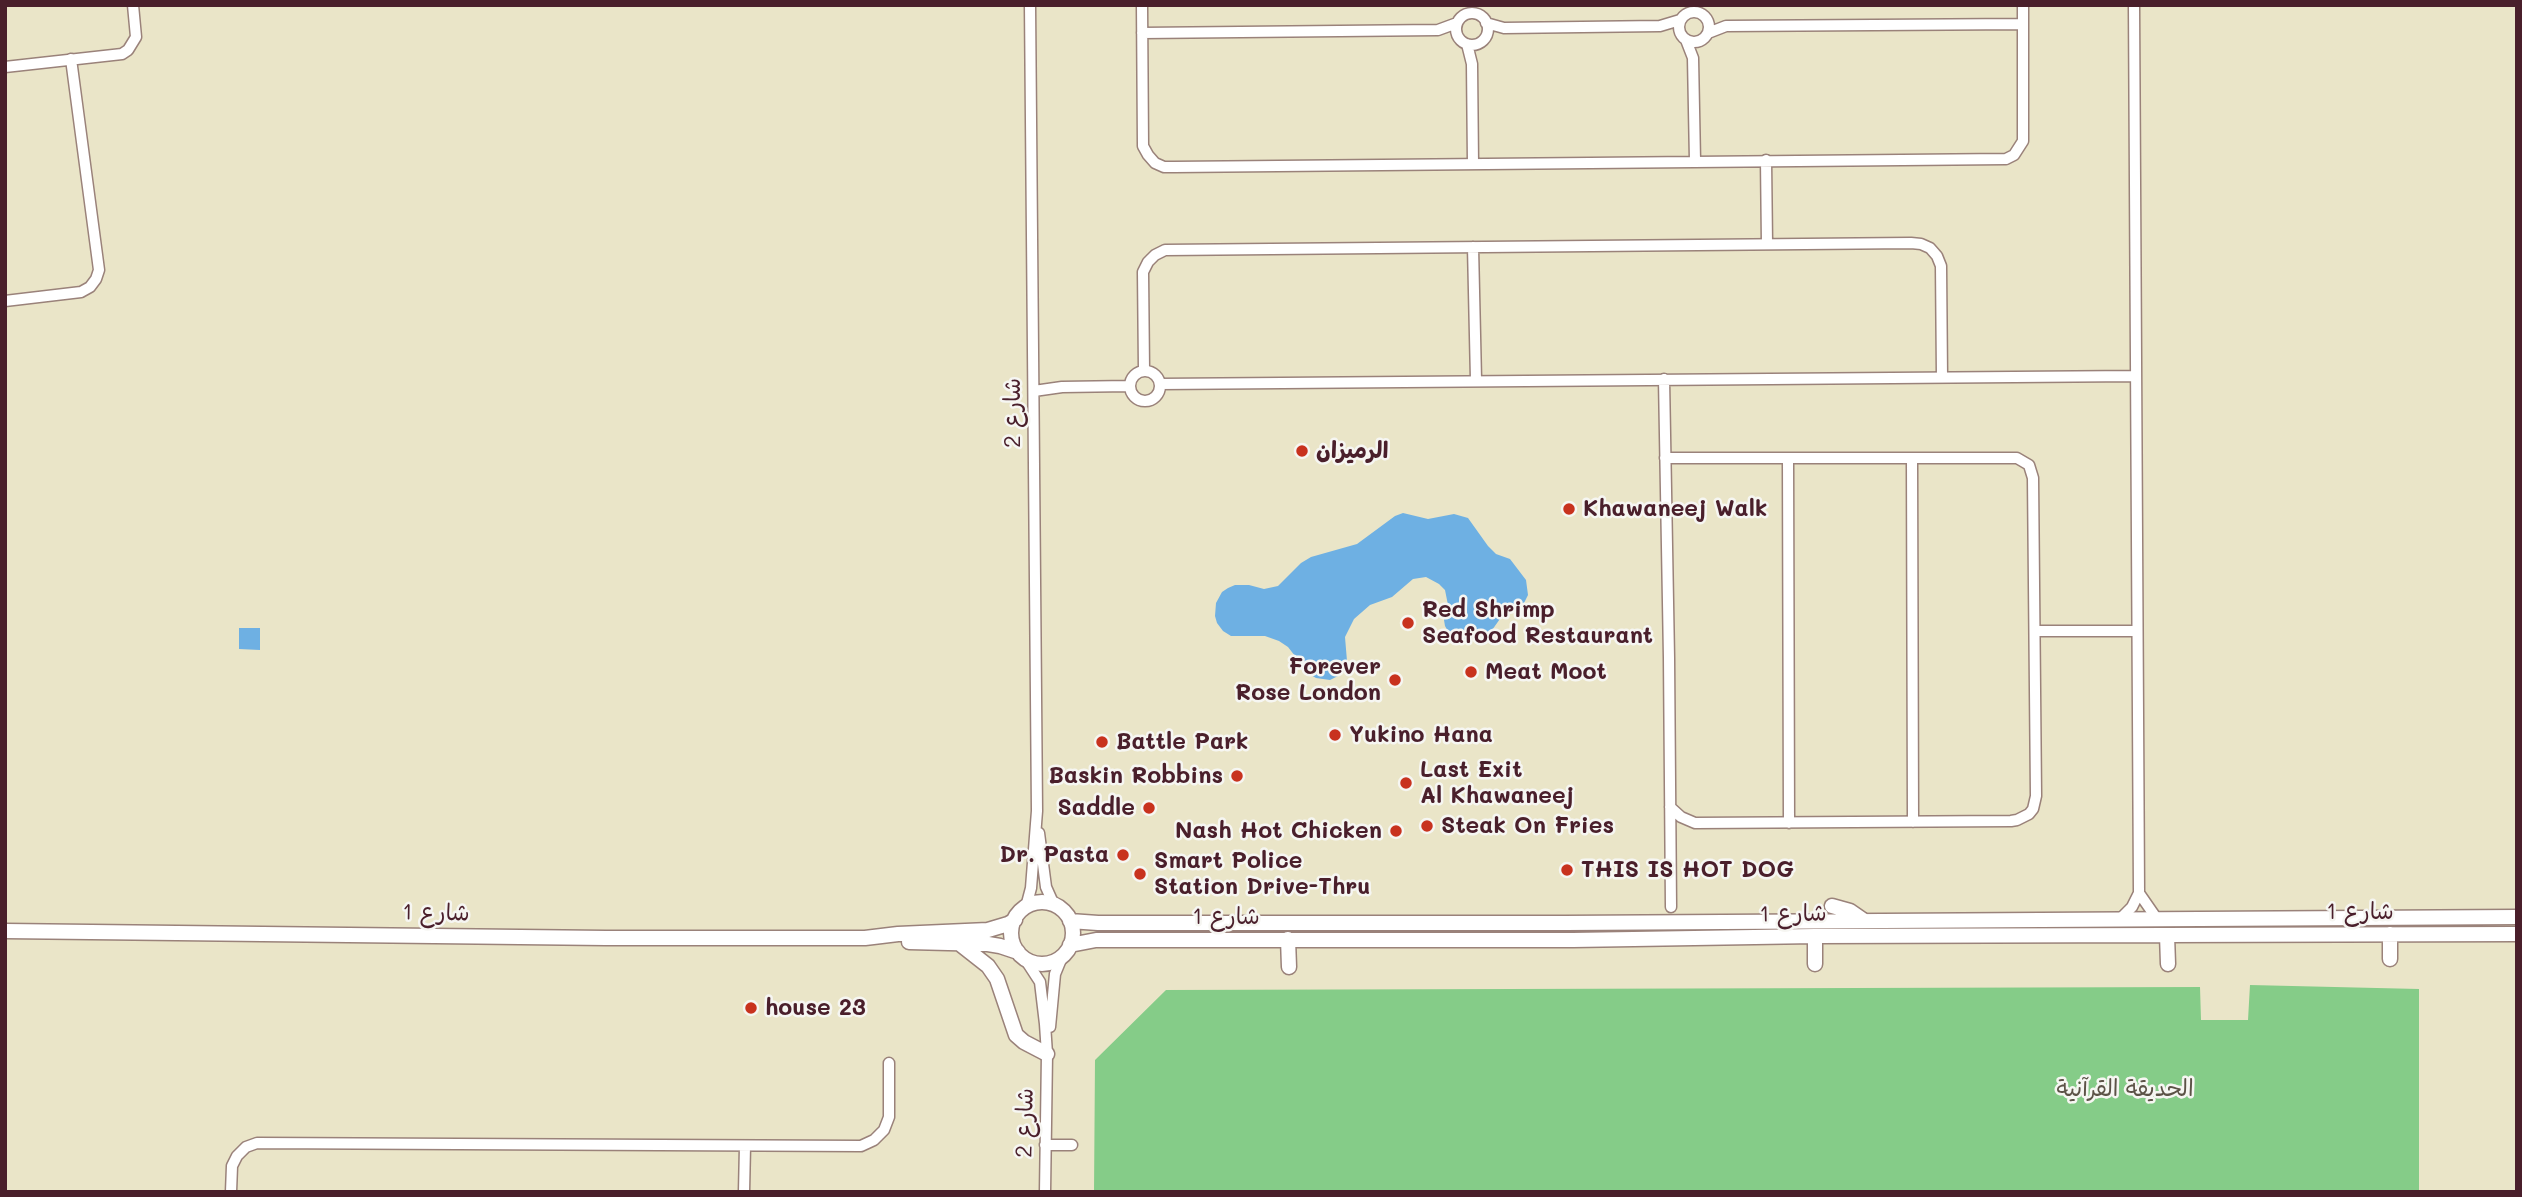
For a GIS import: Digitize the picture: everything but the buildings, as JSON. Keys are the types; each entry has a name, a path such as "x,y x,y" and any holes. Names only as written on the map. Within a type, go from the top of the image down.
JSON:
{"street":[{"path":"5,67 122,54 136,37 133,5"},
{"name":"شارع 2","path":"1026,907 1031,888 1037,820 1030,5"},
{"path":"1142,5 1143,146 1147,155 1164,167 1997,160 2014,155 2023,141 2023,5"},
{"path":"2122,918 2132,907 2139,892 2134,5"},
{"path":"1142,33 1438,30 1472,14 1504,28 1660,26 1685,13 1694,12 1702,13 1726,26"},
{"path":"1685,13 1679,28 1693,58 1695,161"},
{"path":"1693,58 1704,37 1702,13"},
{"path":"1472,14 1462,41 1472,64 1473,164"},
{"path":"1472,14 1483,39 1472,64"},
{"path":"1660,26 1684,38 1704,37 1726,26 2023,24"},
{"path":"1438,30 1462,41 1483,39 1504,28"},
{"path":"5,301 81,292 90,287 99,270 71,59"},
{"path":"1766,160 1767,244"},
{"path":"1144,370 1143,272 1147,262 1165,250 1911,243 1930,248 1941,266 1942,377"},
{"path":"1473,247 1476,380"},
{"path":"1144,370 1155,374 1160,384 1158,394 1146,401 1133,396 1129,386 1133,375 1144,370"},
{"path":"1160,384 2136,376"},
{"path":"1664,379 1671,907"},
{"path":"1034,387 1129,386"},
{"path":"1665,458 2017,458 2029,466 2033,478 2036,796 2029,814 2017,820 1695,823 1681,817 1670,807"},
{"path":"1788,458 1789,822"},
{"path":"1912,458 1913,822"},
{"path":"2035,631 2137,631"},
{"name":"شارع 2","path":"1037,820 1046,887 1054,905"},
{"path":"1671,840 1695,823"},
{"path":"2139,892 2157,919"},
{"path":"1040,903 1054,905 1064,911 1070,921 1073,933 1066,951 1044,963 1022,956 1011,933 1015,919 1026,907 1040,903"},
{"path":"1832,906 1850,911 1864,920"},
{"name":"شارع 1","path":"1070,921 2517,917"},
{"name":"شارع 1","path":"5,931 606,938 865,938 988,930 1015,919"},
{"path":"2390,934 2390,959"},
{"name":"شارع 1","path":"1066,951 1097,940 2517,934"},
{"path":"2167,935 2168,964"},
{"path":"1815,936 1815,964"},
{"name":"شارع 1","path":"865,938 1000,946 1022,956"},
{"path":"1288,939 1289,967"},
{"path":"960,944 988,966 997,979 1016,1035 1047,1054"},
{"name":"شارع 2","path":"1045,1192 1047,1054 1057,965 1066,951"},
{"name":"شارع 2","path":"1022,956 1040,982 1047,1054"},
{"path":"231,1192 232,1166 237,1156 246,1147 257,1143 860,1146 874,1140 884,1130 889,1117 889,1063"},
{"path":"1045,1145 1072,1145"},
{"path":"744,1192 745,1146"}],"green space":[{"name":"الحديقة القرآنية","path":"2250,985 2419,989 2419,1192 1094,1192 1095,1060 1166,990 2200,987 2201,1020 2248,1020"}],"water":[{"path":"1403,513 1428,519 1454,514 1468,518 1488,546 1496,554 1510,559 1526,580 1528,595 1524,603 1502,616 1490,633 1467,640 1456,638 1445,626 1448,605 1445,590 1426,577 1413,579 1392,597 1370,605 1354,619 1345,637 1346,669 1330,680 1309,674 1288,647 1279,641 1265,636 1231,636 1217,623 1216,603 1222,592 1228,588 1235,585 1264,589 1278,586 1311,557 1357,544"},
{"path":"239,628 260,628 260,650 239,649"}],"place":[{"name":"الرميزان","path":"1302,451"},
{"name":"Khawaneej Walk","path":"1569,509"},
{"name":"Red Shrimp Seafood Restaurant","path":"1408,623"},
{"name":"Meat Moot","path":"1471,672"},
{"name":"Forever Rose London","path":"1395,680"},
{"name":"Yukino Hana","path":"1335,735"},
{"name":"Battle Park","path":"1102,742"},
{"name":"Baskin Robbins","path":"1237,776"},
{"name":"Last Exit Al Khawaneej","path":"1406,783"},
{"name":"Saddle","path":"1149,808"},
{"name":"Steak On Fries","path":"1427,826"},
{"name":"Nash Hot Chicken","path":"1396,831"},
{"name":"Dr. Pasta","path":"1123,855"},
{"name":"THIS IS HOT DOG","path":"1567,870"},
{"name":"Smart Police Station Drive-Thru","path":"1140,874"},
{"name":"house 23","path":"751,1008"}]}
